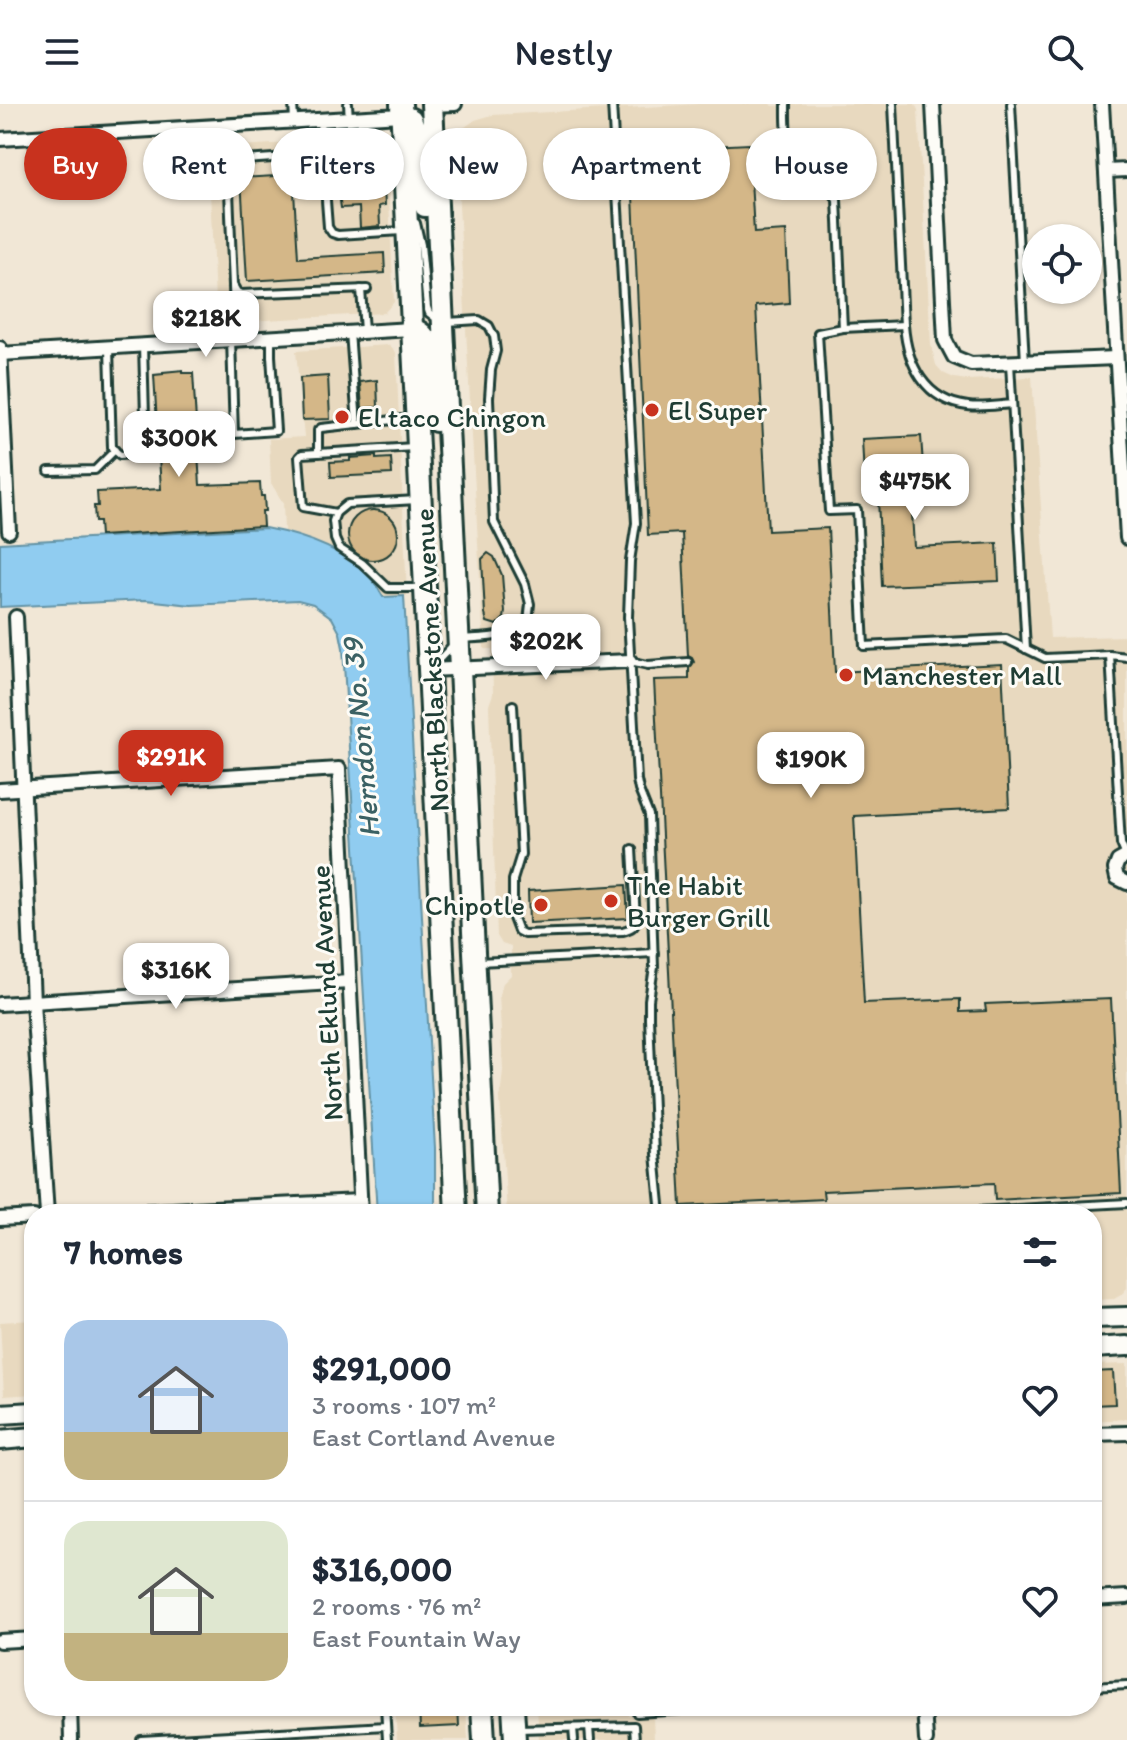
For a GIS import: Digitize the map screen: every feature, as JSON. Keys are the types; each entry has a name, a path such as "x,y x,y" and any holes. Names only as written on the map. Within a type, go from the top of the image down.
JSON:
{"main road":[{"name":"North Blackstone Avenue","path":"430,104 487,1204"},
{"path":"401,109 417,131 422,197 440,269"},
{"name":"North Blackstone Avenue","path":"404,187 456,1204"},
{"path":"411,329 425,336 428,344 433,407 451,483"},
{"path":"1102,1318 1127,1317"},
{"path":"1102,1347 1127,1346"},
{"path":"0,1414 24,1413"},
{"path":"0,1440 24,1438"},
{"path":"483,1716 484,1740"}],"street":[{"path":"430,104 455,104"},
{"path":"933,104 945,340 954,357 971,364 1116,358"},
{"path":"1102,104 1127,538"},
{"path":"0,139 349,119 401,109"},
{"path":"1106,171 1127,170"},
{"path":"0,354 411,329"},
{"path":"0,348 9,531"},
{"path":"16,617 33,1002 46,1204"},
{"path":"429,670 630,661"},
{"name":"North Eklund Avenue","path":"24,788 339,769 361,1204"},
{"path":"0,790 24,788"},
{"path":"1127,856 1118,861 1115,869 1117,878 1127,883"},
{"path":"0,1004 349,982"},
{"path":"0,1219 24,1218"},
{"path":"1102,1434 1127,1433"},
{"path":"1102,1598 1127,1597"},
{"path":"0,1641 24,1640"},
{"path":"70,1716 71,1740"},
{"path":"925,1716 926,1740"}],"lane":[{"path":"293,104 294,122"},
{"path":"348,104 349,119"},
{"path":"612,104 636,523 630,561 628,617 637,780 649,815 654,953 649,1018 653,1131 660,1204"},
{"path":"786,104 792,149 825,181 837,200 843,328"},
{"path":"893,104 905,342 913,367 937,395 951,403 971,407 1012,404"},
{"path":"1011,104 1025,362"},
{"path":"320,121 328,227 332,233 406,231"},
{"path":"404,169 421,245 427,307 434,318 443,322 479,320 489,326 494,336 496,351 490,386 489,421 494,522 525,584 530,604 528,621 516,631 506,635 459,639 429,670"},
{"path":"229,200 234,434 276,431 271,337"},
{"path":"233,285 241,294 364,289 364,331"},
{"path":"904,325 843,328 818,333 829,511 857,510 864,646 1006,639 1045,658 1127,657"},
{"path":"350,332 357,424"},
{"path":"109,347 112,448 120,455 146,453 143,345"},
{"path":"1010,363 1026,649"},
{"path":"318,453 318,430 321,428 416,417"},
{"path":"336,513 303,507 299,457 302,454 417,447"},
{"path":"49,471 95,470 115,450"},
{"path":"420,500 347,504 336,513 333,521 339,548 362,563 388,588 425,588"},
{"path":"1110,655 1121,844 1127,856"},
{"path":"630,661 648,665 688,662"},
{"path":"513,705 521,854 513,880 513,918 518,931 524,934 630,929 636,920 632,849"},
{"path":"475,962 654,953"},
{"path":"1102,1204 1127,1203"},
{"path":"1102,1686 1127,1685"},
{"path":"386,1716 387,1740"},
{"path":"141,1740 386,1726"},
{"path":"515,1734 634,1726 635,1740"},
{"path":"589,1727 590,1740"},
{"path":"573,1728 574,1740"}],"shaded area":[{"path":"700,104 915,104 918,110 931,345 936,365 943,373 967,380 1032,377 1050,638 1127,636 1127,1288 1114,1299 1102,1300 1102,1204 506,1204 500,1098 503,1070 499,994 503,983 511,975 511,947 502,944 497,936 489,705 493,694 492,649 484,649 459,200 527,200 527,128 464,128 475,120 492,115"},
{"path":"271,144 271,200 389,200 394,302 384,313 216,323 210,200 255,200 255,145"},
{"path":"388,345 396,352 407,596 383,598 371,578 344,556 284,531 283,503 271,483 269,439 304,437 296,351"},
{"path":"24,1321 24,1395 4,1396 0,1322"},
{"path":"1127,1364 1127,1419 1102,1420 1102,1365"},
{"path":"396,1716 467,1716 468,1740 397,1740"},
{"path":"538,1716 653,1716 654,1740 539,1740"}],"water":[{"name":"Herndon No. 39","path":"265,528 334,550 369,576 383,597 404,596 435,1148 435,1204 376,1204 343,648 332,618 313,604 298,600 191,605 146,600 0,607 0,543"}],"building":[{"name":"Manchester Mall","path":"746,144 746,200 752,200 754,233 786,231 789,303 756,306 768,531 828,528 835,672 1002,664 1009,808 854,816 864,1003 960,999 960,1012 986,1011 985,1004 1111,999 1121,1193 995,1200 994,1183 823,1191 824,1199 681,1204 654,680 689,679 689,668 694,662 688,656 682,533 648,535 633,200 730,200 730,145"},
{"path":"271,176 271,200 295,200 298,258 384,253 385,273 247,281 242,200 255,200 255,177"},
{"path":"340,200 385,200 385,205 379,206 380,226 360,228 359,207 341,208"},
{"path":"183,370 183,373 193,373 200,485 260,483 261,496 264,496 263,526 100,536 99,522 95,522 97,492 161,489 154,375"},
{"path":"328,376 330,419 302,420 300,378"},
{"path":"377,380 378,407 362,408 360,382"},
{"path":"921,436 925,495 911,496 914,547 997,543 999,581 882,586 878,498 865,498 862,439"},
{"path":"376,456 376,459 391,458 392,474 331,477 330,462"},
{"path":"373,510 391,517 398,535 391,553 373,560 355,553 348,535 355,517"},
{"path":"488,553 494,557 502,575 505,612 497,625 487,622 485,614 482,559"},
{"path":"626,885 628,918 529,923 528,891"},
{"path":"1113,1371 1115,1404 1102,1405 1102,1372"},
{"path":"419,1716 458,1716 459,1726 420,1728"}],"place":[{"name":"El Super","path":"652,410"},
{"name":"El taco Chingon","path":"342,417"},
{"name":"Manchester Mall","path":"846,675"},
{"name":"The Habit Burger Grill","path":"611,901"},
{"name":"Chipotle","path":"541,905"}]}
